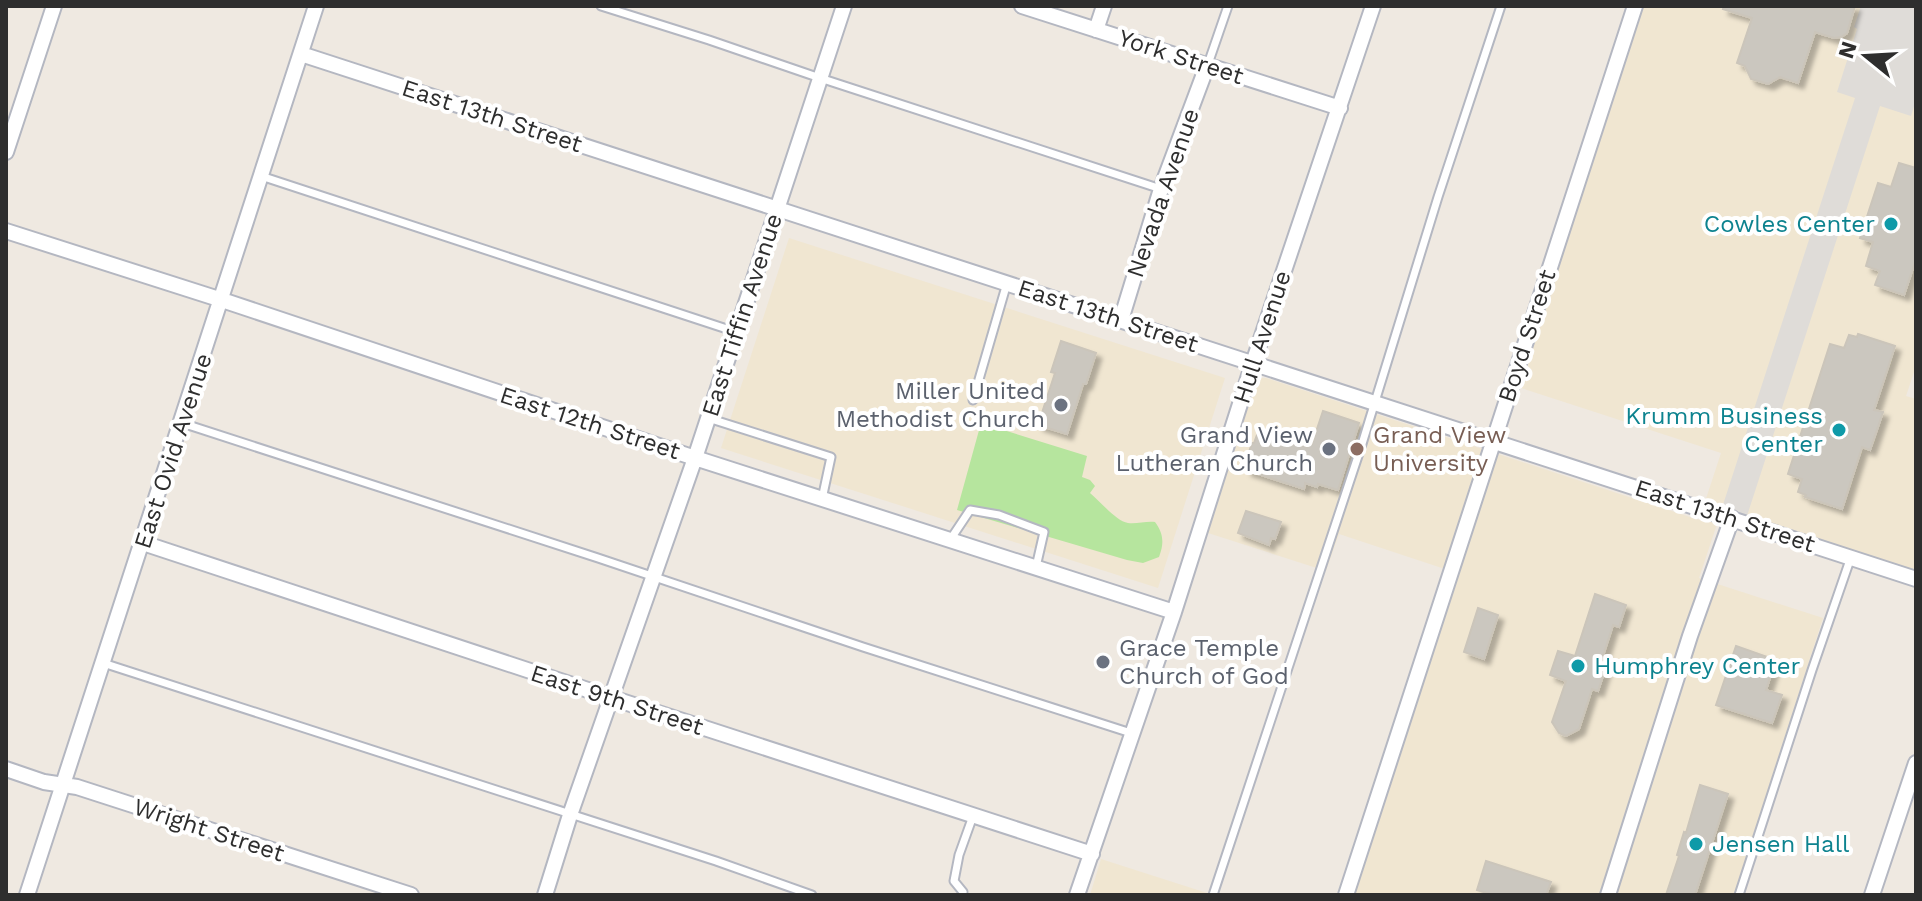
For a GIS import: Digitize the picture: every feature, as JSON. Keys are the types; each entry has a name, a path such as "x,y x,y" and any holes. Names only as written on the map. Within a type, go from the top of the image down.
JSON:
{"street":[{"path":"6,152 54,6"},
{"name":"East Ovid Avenue","path":"27,895 316,6"},
{"name":"East Tiffin Avenue","path":"545,895 695,458 844,6"},
{"name":"York Street","path":"1022,6 1340,108"},
{"path":"1096,30 1104,6"},
{"name":"Hull Avenue","path":"1077,895 1174,612 1253,363 1373,6"},
{"name":"Boyd Street","path":"1346,895 1635,6"},
{"name":"East 13th Street","path":"301,54 1916,579"},
{"name":"Nevada Avenue","path":"1121,320 1161,189 1207,66"},
{"name":"East 12th Street","path":"6,231 1174,612"},
{"path":"1608,895 1690,636 1732,518"},
{"name":"East 9th Street","path":"143,543 1092,854"},
{"path":"1872,895 1916,763"},
{"name":"Wright Street","path":"6,769 44,782 77,787 411,895"}],"lane":[{"path":"601,6 1161,189"},
{"path":"1207,66 1228,6"},
{"path":"1213,895 1375,403 1501,6"},
{"path":"261,176 736,332"},
{"path":"973,400 1007,283"},
{"path":"708,418 831,457 822,499"},
{"path":"182,423 1131,733"},
{"path":"950,540 970,510 999,515 1044,532 1036,567"},
{"path":"1739,895 1851,557"},
{"path":"103,663 716,861 812,895"},
{"path":"963,892 954,881 973,815"}],"shaded area":[{"name":"Grand View University","path":"1642,6 1916,6 1916,366 1906,396 1916,399 1916,572 1722,509 1699,578 1823,618 1734,895 1353,895 1457,573 1339,534 1326,571 1208,533 1255,384 1258,378 1266,378 1699,520 1721,453 1518,387"},
{"path":"1861,6 1916,6 1916,100 1911,116 1880,106 1745,522 1720,514 1855,98 1837,92"},
{"path":"789,238 1225,378 1158,588 721,448"},
{"path":"1101,859 1207,893 1207,895 1090,895"}],"green space":[{"path":"981,423 1087,456 1082,477 1095,486 1090,493 1123,522 1155,522 1162,539 1159,557 1143,563 1127,560 957,510"}],"building":[{"path":"1724,6 1855,6 1847,33 1841,37 1815,32 1798,83 1780,77 1768,84 1751,79 1745,66 1737,63 1752,18 1723,9"},
{"name":"Cowles Center","path":"1899,163 1916,168 1916,259 1904,295 1875,285 1880,271 1866,266 1873,242 1860,238 1878,183 1891,187"},
{"name":"Krumm Business Center","path":"1858,334 1895,346 1874,410 1883,412 1870,450 1862,447 1842,509 1805,497 1798,492 1802,479 1788,474 1830,344 1844,348 1849,335 1857,337"},
{"name":"Miller United Methodist Church","path":"1061,341 1096,353 1067,434 1038,425 1055,373 1051,372"},
{"name":"Grand View Lutheran Church","path":"1323,411 1359,423 1338,490 1305,483 1304,489 1246,470 1250,459 1247,458 1257,435 1268,438 1269,435 1307,447 1308,443 1312,444"},
{"path":"1246,511 1281,522 1275,539 1271,538 1269,545 1238,533"},
{"name":"Humphrey Center","path":"1595,594 1626,605 1619,627 1613,625 1600,665 1606,667 1598,691 1592,689 1579,729 1566,736 1559,733 1552,722 1566,681 1550,675 1558,651 1575,656"},
{"path":"1478,608 1498,615 1484,659 1464,652"},
{"path":"1736,646 1776,660 1766,690 1782,695 1772,723 1716,705"},
{"name":"Jensen Hall","path":"1700,785 1728,794 1695,895 1666,895 1684,832"},
{"path":"1486,861 1551,882 1546,895 1494,895 1477,890"}],"place":[{"name":"Cowles Center","path":"1891,224"},
{"name":"Miller United Methodist Church","path":"1061,405"},
{"name":"Krumm Business Center","path":"1839,430"},
{"name":"Grand View Lutheran Church","path":"1329,449"},
{"name":"Grand View University","path":"1357,449"},
{"name":"Grace Temple Church of God","path":"1103,662"},
{"name":"Humphrey Center","path":"1578,666"},
{"name":"Jensen Hall","path":"1696,844"}]}
